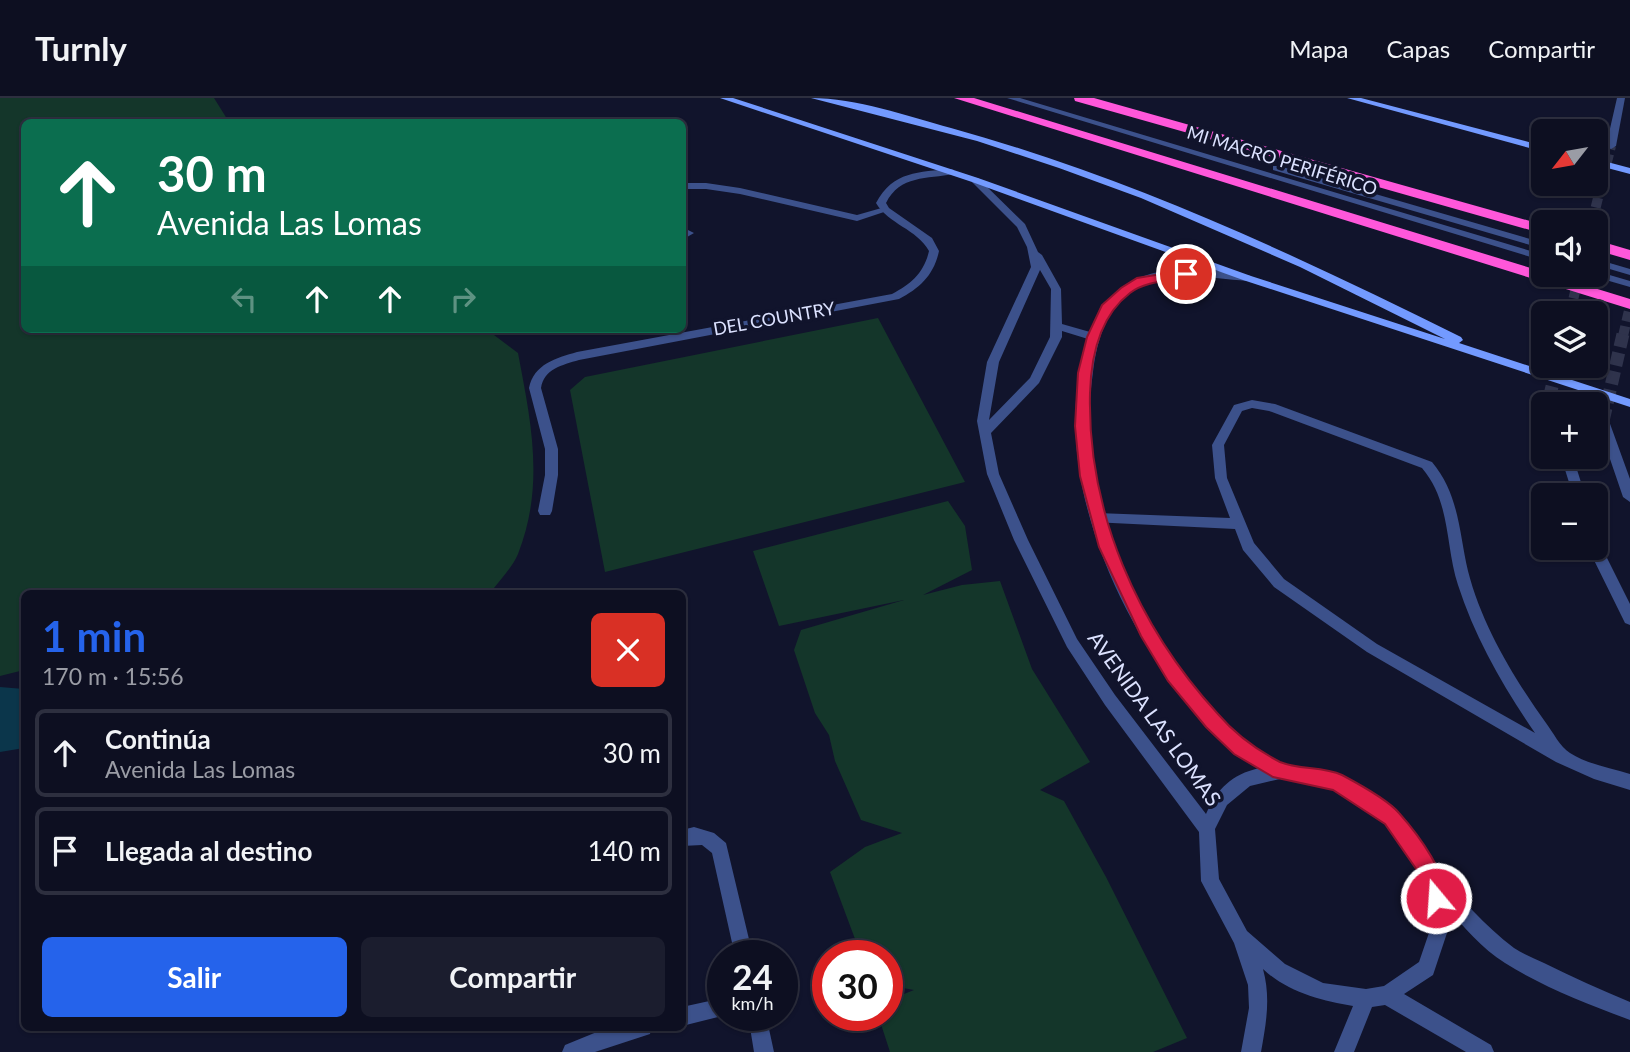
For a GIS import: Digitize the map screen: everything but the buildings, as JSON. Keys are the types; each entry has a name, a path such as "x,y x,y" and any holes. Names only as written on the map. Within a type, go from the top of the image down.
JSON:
{"highway":[{"path":"960,98 1630,304"},
{"path":"1080,98 1531,226"},
{"path":"1608,249 1630,255"}],"main road":[{"path":"724,98 975,180 1247,278 1630,403"},
{"path":"815,98 942,129 1067,168 1167,206 1346,283 1496,360"},
{"path":"1351,98 1531,146"},
{"path":"1608,166 1630,172"}],"street":[{"name":"MI MACRO PERIFÉRICO","path":"1011,98 1531,254"},
{"name":"MI MACRO PERIFÉRICO","path":"1039,98 1531,242"},
{"path":"1611,146 1621,98"},
{"path":"686,186 740,191 858,218 885,210 881,203 892,185 904,178 951,172"},
{"path":"975,180 1021,226 1056,289 1056,337 1035,380 985,433"},
{"name":"DEL COUNTRY","path":"545,511 552,476 550,439 533,390 537,379 546,370 560,361 577,356 895,297 914,287 927,275 934,251 928,240 885,210"},
{"name":"AVENIDA LAS LOMAS","path":"1032,248 1036,267 993,362 982,421 993,474 1021,540 1072,643 1110,700 1207,829"},
{"path":"1608,266 1630,272"},
{"name":"AVENIDA LAS LOMAS","path":"1247,278 1186,274 1141,281 1125,291 1107,308 1093,337 1084,373 1082,426 1087,476 1097,518 1124,588 1174,676 1213,722 1240,748 1279,771"},
{"path":"1608,278 1630,284"},
{"path":"1056,326 1093,337"},
{"path":"1562,757 1533,720 1493,646 1465,584 1446,491 1440,477 1427,465 1271,407 1252,404 1238,408 1218,445 1221,478 1248,546 1279,583 1372,648 1562,757 1630,782"},
{"path":"1608,435 1630,497"},
{"path":"1097,518 1238,524"},
{"path":"1601,560 1630,619"},
{"path":"1251,1052 1259,1012 1260,990 1256,972 1241,937 1210,881 1207,829 1221,799 1246,779 1279,771 1337,782 1391,818 1470,921 1510,956 1582,992 1630,1011"},
{"path":"686,837 696,834 712,839 720,849 740,940"},
{"path":"1241,937 1278,971 1322,992 1366,998 1387,995 1426,968 1441,924 1430,872"},
{"path":"1387,995 1484,1052"},
{"path":"1344,1052 1366,998"},
{"path":"686,1016 707,1011"},
{"path":"572,1052 613,1031"},
{"path":"760,1031 764,1052"}],"green space":[{"path":"0,98 214,98 227,119 21,119 21,333 491,333 518,353 531,429 531,503 518,554 492,590 21,590 21,671 0,676"},
{"path":"878,318 965,482 605,572 570,390 585,377"},
{"path":"948,501 965,526 972,570 923,595 962,585 1000,581 1032,669 1090,762 1040,790 1064,801 1106,877 1187,1038 1153,1052 890,1052 883,1031 903,1031 903,994 914,990 903,988 903,940 855,940 830,872 865,847 902,833 861,820 835,761 829,735 815,713 794,650 801,630 904,600 779,626 753,551"}],"water":[{"path":"0,687 21,689 21,748 0,752"}],"tunnel":[{"path":"1595,210 1611,146"},
{"path":"1573,301 1576,287"},
{"path":"1623,336 1630,306"},
{"path":"1608,399 1623,334"},
{"path":"1551,392 1554,378"}],"route":[{"path":"1186,274 1141,281 1125,291 1107,308 1093,337 1084,373 1082,426 1087,476 1107,547 1124,588 1174,676 1213,722 1240,748 1279,771 1337,782 1391,818 1430,872 1436,898"}]}
